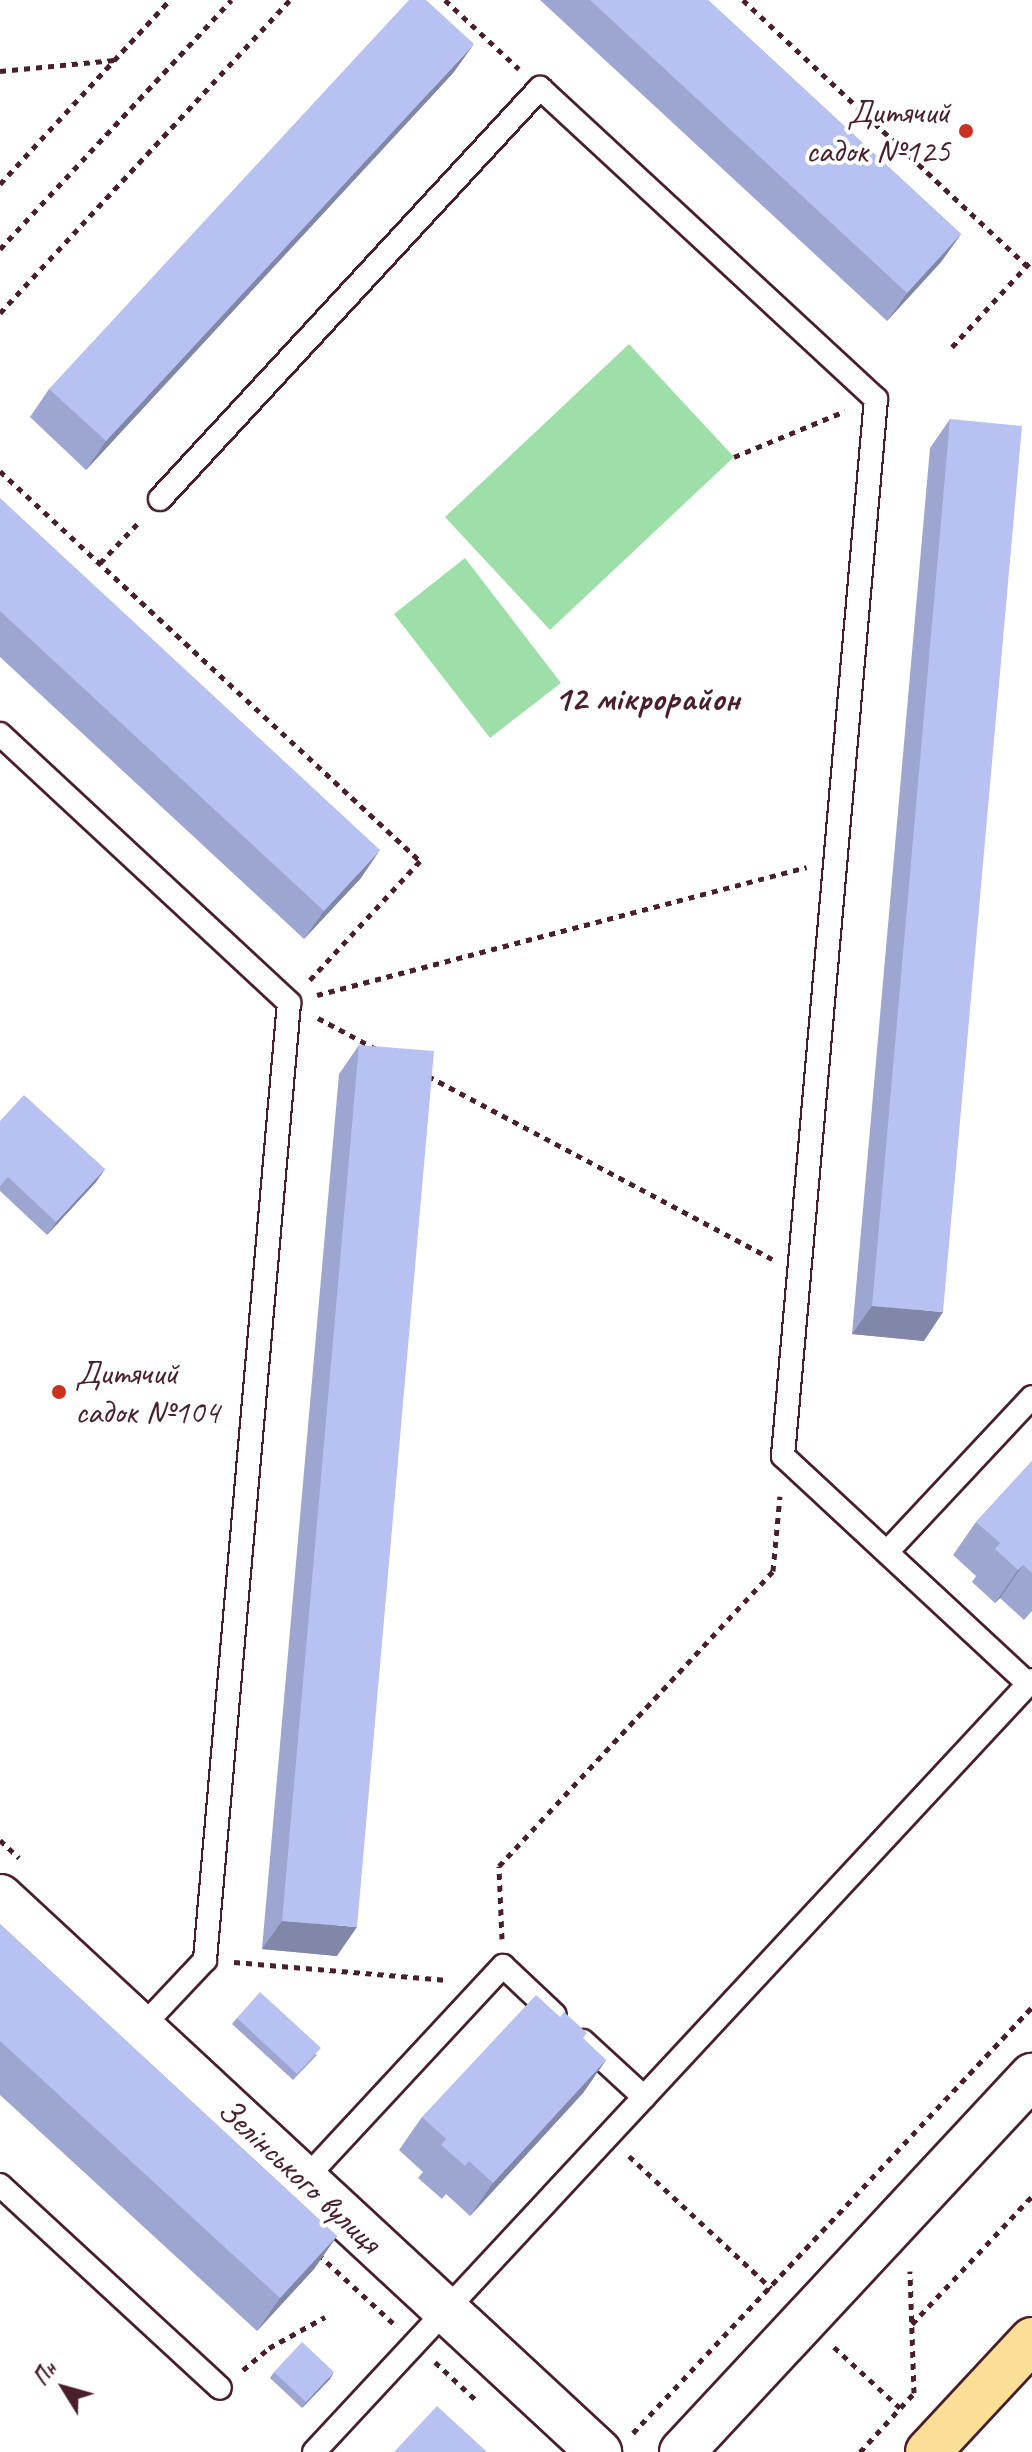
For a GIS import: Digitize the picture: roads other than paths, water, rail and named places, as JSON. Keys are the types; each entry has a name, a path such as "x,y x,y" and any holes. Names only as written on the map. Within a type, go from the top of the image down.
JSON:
{"highway":[{"path":"928,2452 1032,2340"}],"street":[{"name":"Зелінського вулиця","path":"0,1897 446,2310 617,2441"},
{"path":"682,2452 1032,2076"}],"lane":[{"path":"160,499 540,88 876,399 783,1456 1030,1682 314,2452"},
{"path":"0,734 289,1003 205,1960 141,2028"},
{"path":"887,1552 1032,1397"},
{"path":"305,2179 503,1966 644,2097"},
{"path":"1,2187 220,2388"}],"place":[{"name":"Дитячий садок №125","path":"966,131"},
{"name":"Дитячий садок №104","path":"59,1392"}],"district":[{"name":"12 мікрорайон","path":"647,699"}]}
